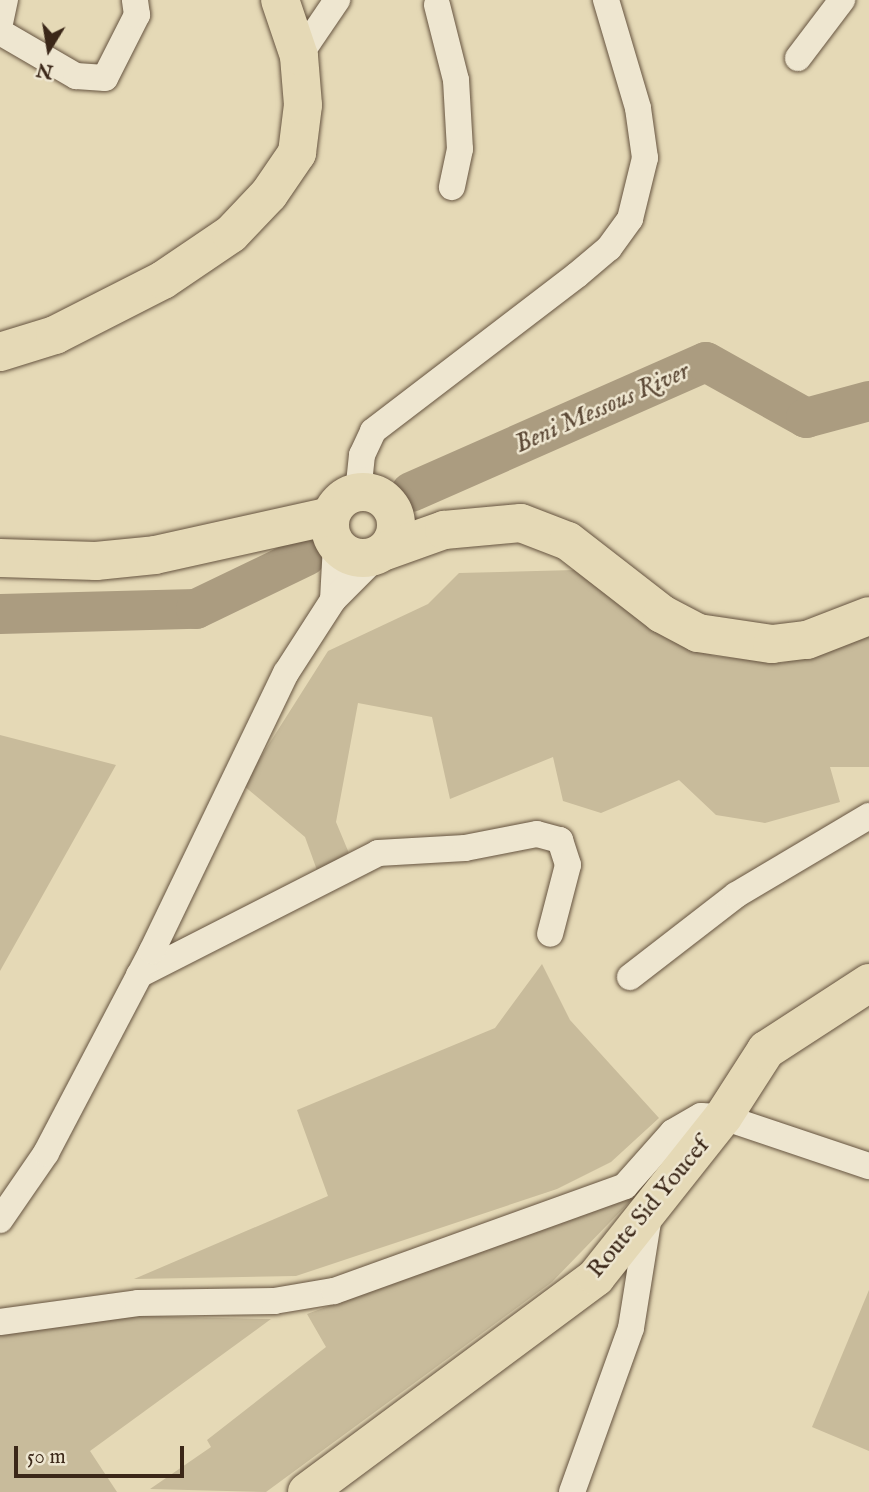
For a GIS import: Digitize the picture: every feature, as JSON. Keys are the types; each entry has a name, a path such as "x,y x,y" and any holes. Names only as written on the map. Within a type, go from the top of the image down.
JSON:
{"main road":[{"path":"0,352 55,335 151,286 231,234 297,153 303,105 299,56 280,0"},
{"path":"353,514 347,555 380,554 444,530 487,523"},
{"path":"353,514 396,523 380,554"},
{"path":"0,558 96,561 155,555 353,514 549,530 662,614 698,633 784,643 869,616"},
{"name":"Route Sid Youcef","path":"307,1492 596,1277 649,1215 723,1117 766,1049 869,983"}],"street":[{"path":"0,23 5,0"},
{"path":"0,32 76,76 105,78 136,15 135,0"},
{"path":"299,56 337,0"},
{"path":"333,600 353,514 362,455 373,432 577,275 609,248 630,219 645,158 638,108 606,0"},
{"path":"798,58 842,0"},
{"path":"441,2 456,80 460,149 452,187"},
{"path":"0,1220 46,1153 139,975 232,776 333,600 380,554"},
{"path":"630,977 736,895 869,816"},
{"path":"139,975 379,853 466,848 537,834 560,840 568,865 550,934"},
{"path":"0,1322 138,1303 274,1301 334,1291 625,1186 673,1132 701,1116 723,1117 869,1166"},
{"path":"572,1492 631,1328 649,1215"}],"shaded area":[{"path":"575,570 663,633 714,656 782,663 869,635 869,767 830,767 840,802 765,823 716,815 679,780 601,813 563,801 553,757 450,799 432,717 358,703 336,822 351,858 318,873 305,837 243,785 328,651 428,604 459,573"},
{"path":"0,735 116,765 0,971"},
{"path":"542,964 570,1020 659,1118 611,1162 557,1189 296,1276 134,1279 328,1196 297,1110 495,1028"},
{"path":"677,1138 643,1188 552,1282 266,1492 150,1489 211,1447 207,1440 326,1347 307,1314 594,1209"},
{"path":"869,1290 869,1451 812,1427"},
{"path":"131,1316 271,1319 90,1451 117,1492 0,1492 0,1327"}],"waterway":[{"name":"Beni Messous River","path":"411,492 706,362 806,418 869,401"},
{"name":"Beni Messous River","path":"0,614 196,609 306,556"}]}
